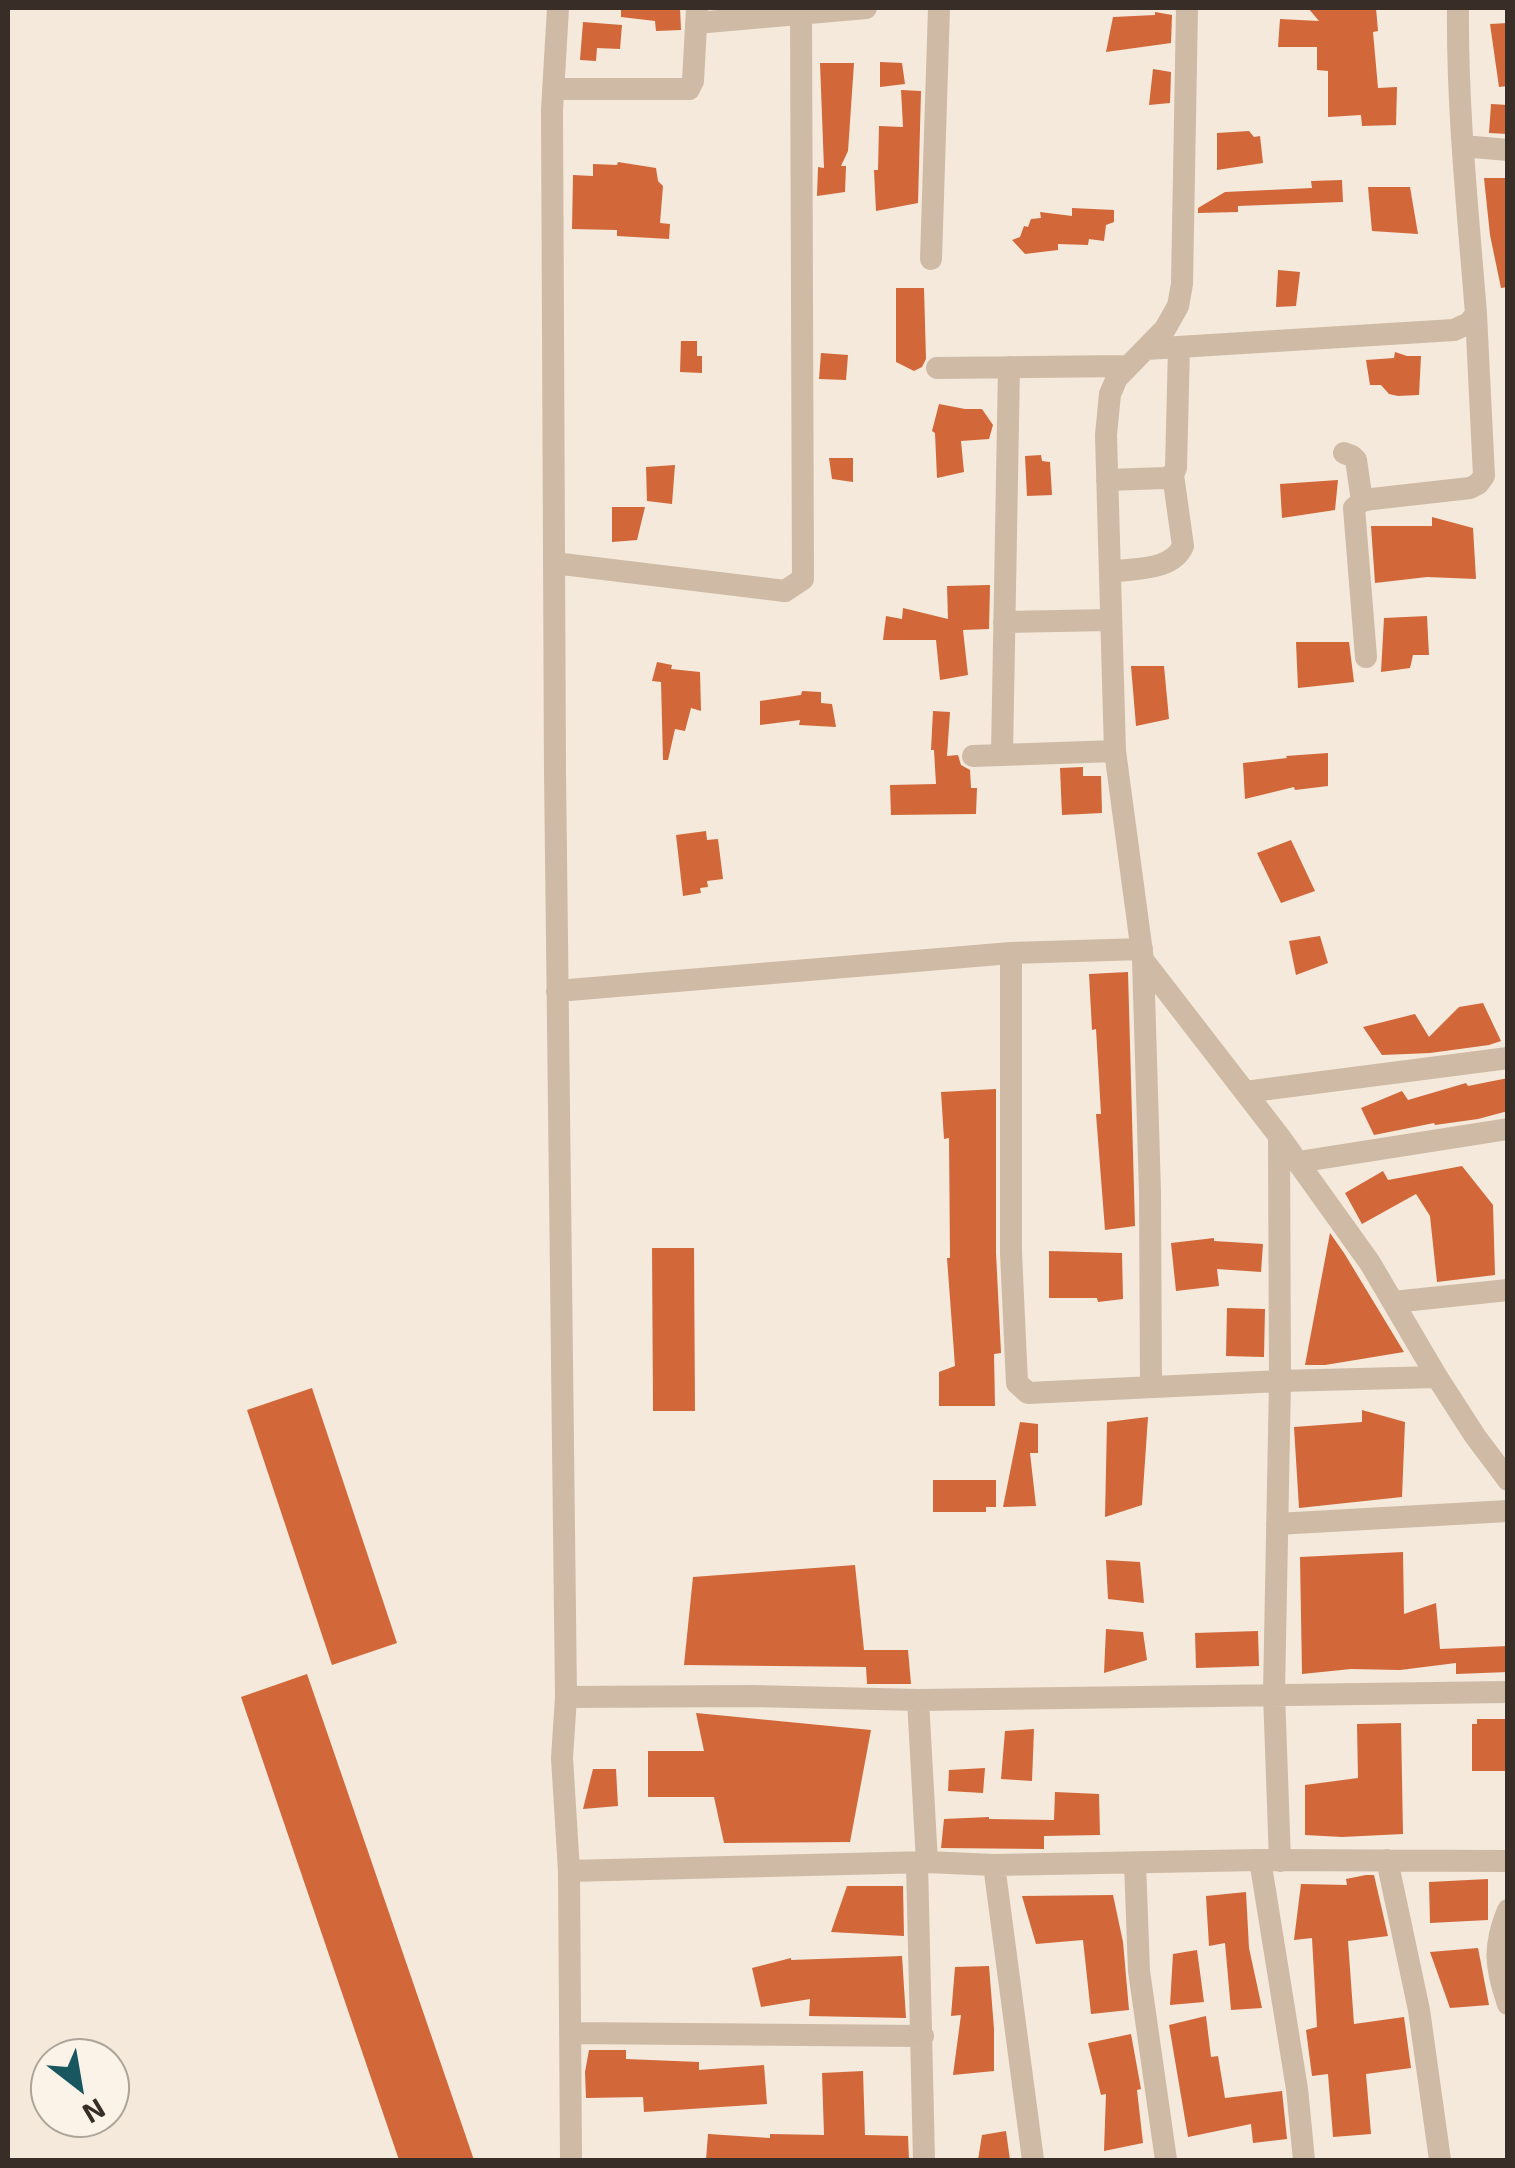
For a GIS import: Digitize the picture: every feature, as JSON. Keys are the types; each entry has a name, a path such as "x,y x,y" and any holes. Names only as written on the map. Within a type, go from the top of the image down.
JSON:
{"street":[{"path":"558,8 553,89 554,563 566,1697 562,1758 568,1871 571,2160"},
{"path":"553,89 690,89 697,15 801,14 866,8"},
{"path":"931,260 939,8"},
{"path":"1150,1386 1150,1192 1143,955 1115,751 1106,435 1110,394 1116,378 1166,329 1178,306 1182,284 1187,8"},
{"path":"1366,658 1354,508 1362,501 1470,488 1484,476 1457,46 1458,8"},
{"path":"554,563 785,591 803,579 801,14"},
{"path":"1463,146 1508,150"},
{"path":"1146,349 1454,330 1469,323 1476,314"},
{"path":"1110,572 1169,563 1183,546 1173,475 1179,347"},
{"path":"937,368 1126,366"},
{"path":"1002,755 1009,368"},
{"path":"1344,454 1356,460 1362,501"},
{"path":"1107,480 1173,475"},
{"path":"1004,622 1110,620"},
{"path":"973,756 1115,751"},
{"path":"557,991 1011,953 1143,955"},
{"path":"1011,953 1010,1216 1017,1383 1028,1393 1438,1378"},
{"path":"1143,955 1370,1264 1475,1436 1508,1480"},
{"path":"1246,1092 1508,1058"},
{"path":"1298,1162 1508,1129"},
{"path":"1279,1136 1280,1381 1270,1861 1304,2160"},
{"path":"1393,1302 1508,1290"},
{"path":"1277,1524 1508,1511"},
{"path":"566,1697 918,1700 1508,1692"},
{"path":"918,1700 924,2160"},
{"path":"1386,1860 1419,2010 1440,2160"},
{"path":"568,1871 922,1862 994,1865 1508,1861"},
{"path":"1135,1863 1139,1971 1166,2160"},
{"path":"994,1865 1033,2160"},
{"path":"1508,1910 1496,1946 1498,1975 1508,2004"},
{"path":"570,2033 923,2036"}],"building":[{"path":"621,8 680,8 681,30 656,31 655,21 621,17"},
{"path":"1308,8 1376,8 1378,31 1373,32 1378,88 1397,87 1396,125 1362,126 1361,115 1328,117 1328,71 1317,70 1317,47 1278,47 1280,19 1319,21"},
{"path":"1155,12 1172,15 1171,43 1106,52 1113,17"},
{"path":"583,22 622,25 620,49 597,48 596,61 580,60"},
{"path":"1508,23 1508,86 1499,87 1490,24"},
{"path":"880,62 902,63 905,84 880,87"},
{"path":"820,63 854,63 848,151 841,166 846,166 845,192 817,196 818,167 824,168"},
{"path":"1153,69 1171,72 1170,103 1149,105"},
{"path":"901,90 921,91 918,203 876,211 874,170 878,170 879,126 903,127"},
{"path":"1491,104 1508,105 1508,134 1489,133"},
{"path":"1249,131 1254,137 1260,136 1263,163 1217,170 1217,133"},
{"path":"618,162 656,168 663,186 660,223 670,224 669,239 617,236 617,230 572,229 573,175 593,176 593,164"},
{"path":"1484,178 1508,178 1508,287 1501,288"},
{"path":"1342,180 1343,202 1238,206 1238,212 1198,213 1198,208 1225,192 1312,188 1311,181"},
{"path":"1368,187 1410,187 1418,234 1372,231"},
{"path":"1072,208 1114,210 1114,222 1106,225 1104,241 1058,244 1058,250 1025,254 1012,240 1020,237 1031,219 1041,218 1040,212 1072,216"},
{"path":"1278,270 1300,272 1296,306 1276,307"},
{"path":"896,288 924,288 926,359 914,371 896,362"},
{"path":"681,341 697,341 702,373 680,372"},
{"path":"1395,352 1421,356 1419,395 1398,396 1389,394 1381,385 1370,385 1366,360 1394,358"},
{"path":"821,353 848,355 846,380 819,379"},
{"path":"939,404 982,409 993,425 989,439 961,441 964,472 937,478 932,431"},
{"path":"1041,455 1042,461 1050,462 1052,495 1027,496 1025,456"},
{"path":"829,458 853,458 853,482 832,479"},
{"path":"675,465 672,504 647,501 646,467"},
{"path":"1338,480 1335,510 1282,518 1280,484"},
{"path":"612,507 645,507 637,540 612,542"},
{"path":"1432,517 1473,528 1476,579 1427,577 1375,583 1371,526 1432,526"},
{"path":"990,585 989,629 963,630 968,675 940,680 936,640 883,640 886,616 902,619 903,608 948,619 947,586"},
{"path":"1427,616 1429,655 1413,655 1410,668 1381,672 1384,618"},
{"path":"1296,642 1349,642 1354,682 1298,688"},
{"path":"657,662 672,665 671,669 700,672 701,711 691,708 685,731 675,729 668,760 663,760 661,682 652,681"},
{"path":"1131,666 1164,666 1169,719 1136,726"},
{"path":"802,691 821,692 821,703 832,704 836,727 799,725 800,720 760,725 760,701 801,695"},
{"path":"933,711 950,712 947,756 958,755 961,765 970,770 971,788 977,788 976,814 891,815 890,785 936,784 931,750"},
{"path":"1328,753 1328,786 1295,790 1294,787 1245,799 1243,763"},
{"path":"1083,767 1083,776 1101,776 1102,813 1062,815 1060,768"},
{"path":"706,831 707,840 718,839 723,879 707,881 708,887 700,888 701,893 683,896 676,835"},
{"path":"1291,840 1315,891 1281,903 1257,853"},
{"path":"1320,936 1328,963 1296,975 1289,941"},
{"path":"1128,972 1135,1226 1105,1230 1096,1114 1101,1114 1096,1029 1092,1030 1089,974"},
{"path":"1483,1003 1501,1041 1489,1045 1382,1055 1363,1027 1415,1014 1429,1037 1459,1007"},
{"path":"1508,1078 1508,1111 1478,1119 1374,1135 1361,1108 1402,1091 1408,1100 1466,1083 1468,1086"},
{"path":"996,1089 996,1253 1001,1353 994,1354 995,1406 939,1406 939,1372 955,1366 947,1258 949,1138 944,1139 941,1092"},
{"path":"1462,1166 1493,1205 1495,1275 1437,1282 1430,1216 1416,1194 1362,1224 1345,1193 1383,1171 1388,1180"},
{"path":"1330,1233 1344,1253 1404,1352 1305,1365"},
{"path":"1214,1238 1263,1244 1261,1272 1217,1269 1219,1286 1176,1291 1171,1243"},
{"path":"652,1248 694,1248 695,1411 653,1411"},
{"path":"1049,1251 1122,1253 1123,1299 1098,1302 1097,1298 1049,1298"},
{"path":"1227,1308 1265,1309 1264,1357 1226,1356"},
{"path":"312,1388 397,1643 332,1665 247,1410"},
{"path":"1362,1410 1405,1422 1402,1497 1299,1508 1294,1427 1362,1422"},
{"path":"1148,1417 1142,1505 1105,1517 1107,1422"},
{"path":"1020,1422 1038,1424 1038,1453 1030,1453 1036,1506 1003,1507"},
{"path":"933,1480 996,1480 996,1507 986,1507 986,1512 933,1512"},
{"path":"1403,1552 1404,1614 1436,1603 1440,1649 1508,1646 1508,1672 1456,1674 1456,1663 1302,1674 1300,1557"},
{"path":"1106,1560 1140,1562 1144,1603 1108,1599"},
{"path":"855,1565 864,1650 908,1650 911,1684 867,1684 866,1667 684,1665 693,1577"},
{"path":"1106,1629 1143,1632 1147,1660 1104,1673"},
{"path":"1258,1631 1259,1666 1196,1668 1195,1633"},
{"path":"307,1674 474,2160 399,2160 241,1697"},
{"path":"696,1713 871,1730 850,1842 724,1843 714,1797 648,1797 648,1751 704,1751"},
{"path":"1477,1719 1508,1719 1508,1771 1472,1771 1472,1724 1477,1724"},
{"path":"1401,1723 1403,1834 1305,1835 1305,1785 1358,1778 1357,1724"},
{"path":"1034,1729 1032,1781 1001,1779 1005,1731"},
{"path":"985,1768 983,1793 948,1791 949,1770"},
{"path":"593,1769 616,1769 618,1806 583,1809"},
{"path":"1055,1792 1099,1794 1100,1835 1044,1836 1044,1849 941,1848 944,1819 1054,1820"},
{"path":"1374,1875 1388,1936 1348,1941 1354,2024 1404,2017 1411,2068 1366,2074 1371,2134 1333,2137 1328,2074 1312,2076 1306,2030 1317,2027 1312,1938 1294,1940 1301,1884 1347,1885 1346,1879"},
{"path":"1488,1879 1488,1920 1430,1923 1429,1882"},
{"path":"847,1886 903,1886 904,1936 831,1932"},
{"path":"1246,1892 1249,1948 1262,2008 1231,2010 1225,1943 1209,1946 1206,1896"},
{"path":"1113,1895 1123,1942 1129,2010 1091,2014 1083,1940 1036,1944 1022,1896"},
{"path":"1478,1948 1489,2005 1450,2008 1430,1952"},
{"path":"1197,1950 1204,2002 1170,2005 1173,1954"},
{"path":"902,1956 906,2018 809,2016 810,1999 761,2007 752,1968 791,1958"},
{"path":"989,1966 994,2071 953,2075 961,2015 951,2016 955,1967"},
{"path":"1206,2016 1211,2057 1218,2056 1225,2098 1282,2091 1287,2139 1253,2143 1251,2124 1188,2137 1169,2025"},
{"path":"1131,2034 1141,2089 1137,2090 1143,2143 1104,2151 1106,2094 1101,2095 1088,2043"},
{"path":"589,2050 626,2050 626,2059 699,2062 699,2070 764,2065 767,2104 644,2112 643,2097 586,2098"},
{"path":"863,2071 865,2135 908,2136 909,2160 706,2160 708,2134 770,2138 770,2134 824,2135 822,2073"},
{"path":"1006,2131 1010,2160 978,2160 982,2135"}]}
